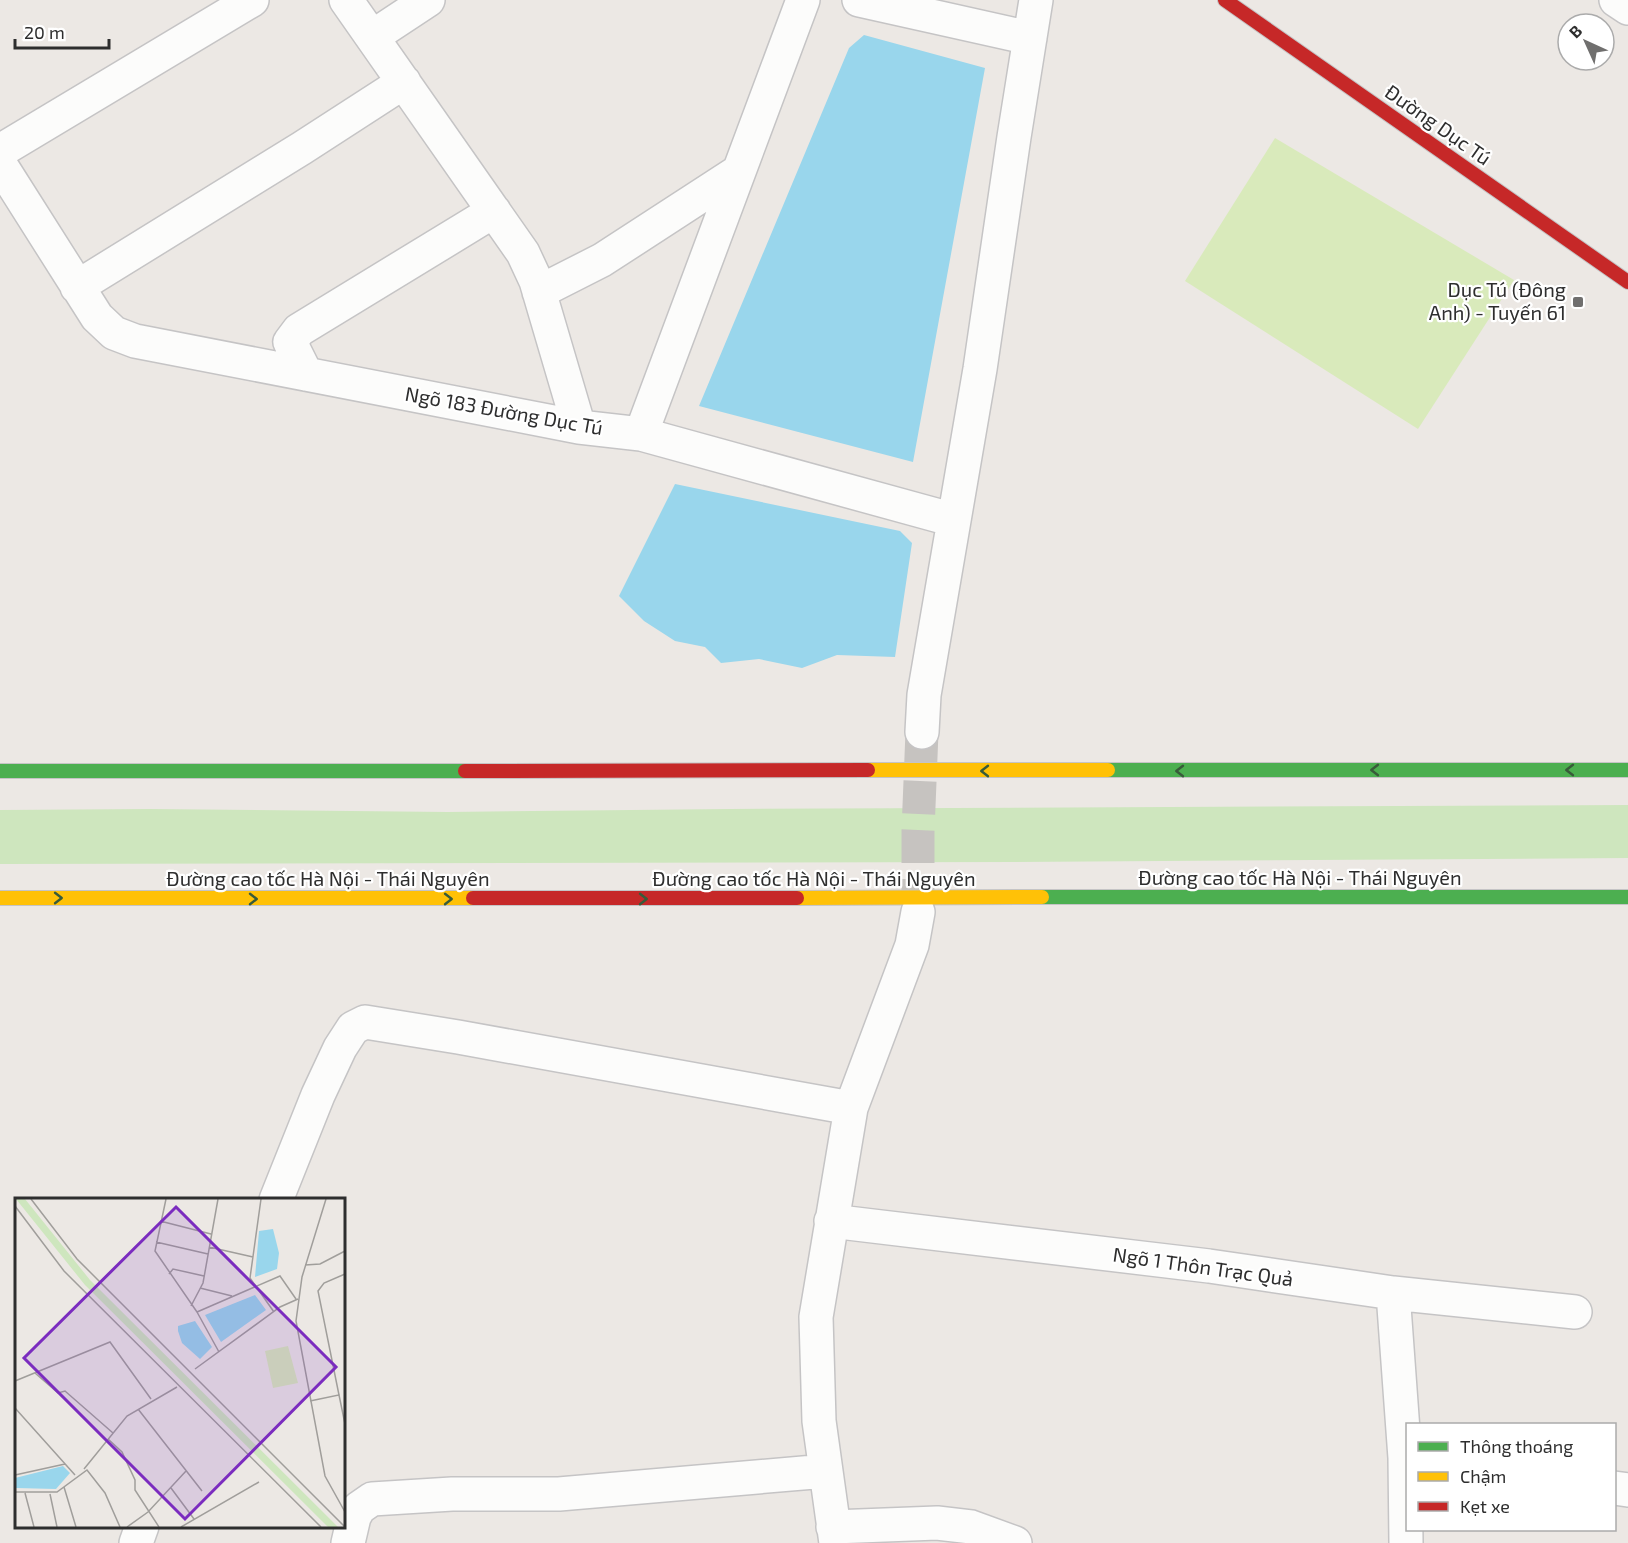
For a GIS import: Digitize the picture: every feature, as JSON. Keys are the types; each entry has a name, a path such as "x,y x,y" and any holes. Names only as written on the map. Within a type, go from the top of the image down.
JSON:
{"main road":[{"name":"Đường Dục Tú","path":"1225,0 1628,282"},
{"path":"0,771 1628,770"},
{"name":"Đường cao tốc Hà Nội - Thái Nguyên","path":"0,898 1628,897"}],"street":[{"path":"0,151 252,0"},
{"path":"346,0 523,253 539,292 579,427"},
{"path":"372,37 428,0"},
{"path":"641,434 803,0"},
{"path":"859,0 1030,38"},
{"path":"922,732 924,695 980,369 1036,0"},
{"path":"1616,0 1628,8"},
{"path":"77,287 404,82"},
{"name":"Ngõ 183 Đường Dục Tú","path":"0,164 97,317 114,333 135,341 579,427 641,434 954,520"},
{"path":"539,292 602,260 739,171"},
{"path":"306,374 290,342 299,330 494,211"},
{"path":"918,912 912,945 851,1108 816,1317 819,1420 835,1535 937,1523 971,1527 1015,1543"},
{"path":"277,1198 318,1095 340,1048 353,1028 365,1022 851,1108"},
{"name":"Ngõ 1 Thôn Trạc Quả","path":"831,1221 1209,1266 1392,1293 1575,1312"},
{"path":"1392,1293 1406,1458 1406,1543"},
{"path":"348,1543 354,1517 359,1508 372,1499 452,1494 559,1494 826,1471"},
{"path":"136,1543 142,1528"}],"green space":[{"path":"1275,138 1514,280 1418,429 1185,281"},
{"path":"1628,805 1628,858 0,864 0,810 448,812"}],"water":[{"path":"864,35 985,68 913,462 699,406 849,48"},
{"path":"675,484 900,531 912,543 895,657 837,655 802,668 759,659 721,663 705,647 675,641 644,621 619,596"}],"tunnel":[{"path":"918,912 922,732"}],"traffic: fast":[{"path":"1108,770 1628,770"},
{"path":"0,771 465,771"},
{"path":"1042,897 1628,897"}],"traffic: slow":[{"path":"868,770 1108,770"},
{"path":"797,898 1042,897"},
{"path":"0,898 473,898"}],"traffic: jam":[{"path":"1225,0 1628,282"},
{"path":"465,771 868,770"},
{"path":"473,898 797,898"}],"place":[{"name":"Dục Tú (Đông Anh) - Tuyến 61","path":"1578,302"}]}
